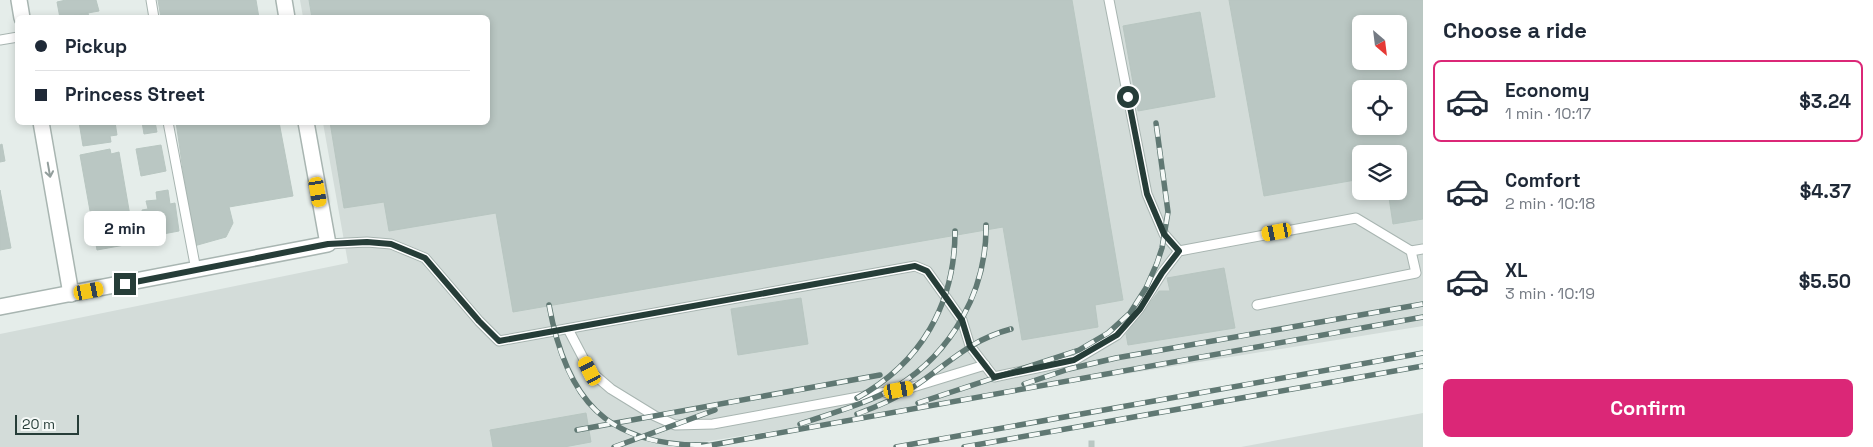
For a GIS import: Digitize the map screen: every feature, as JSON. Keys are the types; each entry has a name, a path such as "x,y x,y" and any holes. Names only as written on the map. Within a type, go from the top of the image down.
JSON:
{"street":[{"path":"19,0 22,15"},
{"path":"284,0 286,15"},
{"path":"42,125 71,294"},
{"path":"0,307 328,244 307,125"}],"lane":[{"path":"151,0 154,15"},
{"path":"1109,0 1147,194 1164,234 1179,251"},
{"path":"0,40 15,38"},
{"path":"169,125 196,270"},
{"path":"328,244 367,242 391,244 425,258 479,321 499,341 915,266 927,271 945,296 962,320 970,346 994,377 1074,360 1117,335 1140,309 1162,273 1179,251 1356,218 1411,251 1423,249"},
{"path":"1257,305 1416,273 1411,251"},
{"path":"568,329 590,371 611,390 655,416 675,424 713,424 913,387 984,366"}],"shaded area":[{"path":"300,0 1423,0 1423,326 673,447 0,447 0,334 348,263 323,125 490,125 490,15 303,15"},
{"path":"1423,413 1423,447 1241,447"}],"building":[{"path":"66,0 96,0 99,11 77,15 59,15 57,2"},
{"path":"158,0 256,0 258,15 160,15"},
{"path":"309,0 1072,0 1123,300 1095,305 1098,327 1022,340 1003,227 513,312 496,213 389,231 384,202 344,208 330,125 490,125 490,15 312,15"},
{"path":"1229,0 1423,0 1423,219 1393,224 1389,200 1407,200 1407,145 1352,145 1352,181 1264,196"},
{"path":"1200,12 1215,97 1138,111 1123,26"},
{"path":"80,125 115,125 117,135 110,136 111,142 83,146"},
{"path":"142,125 156,125 157,132 144,134"},
{"path":"176,125 280,125 293,196 229,207 233,223 226,237 194,246"},
{"path":"2,144 5,161 0,162 0,145"},
{"path":"161,145 166,171 141,176 136,149"},
{"path":"110,149 111,154 119,152 134,239 129,240 130,244 97,250 80,155"},
{"path":"0,190 11,248 0,250"},
{"path":"168,190 170,204 175,203 179,231 147,237 142,210 148,209 146,201 157,200 156,192"},
{"path":"1224,268 1235,328 1128,345 1126,334 1159,291 1170,291 1167,278"},
{"path":"801,298 808,344 738,355 731,309"},
{"path":"586,413 591,442 564,447 493,447 490,430"},
{"path":"1089,441 1094,441 1094,447 1089,447"}],"railway":[{"path":"918,403 1079,350 1108,333 1130,313 1146,288 1157,263 1162,248 1168,212 1156,123"},
{"path":"800,424 849,408 885,393 916,373 934,356 949,338 973,296 985,249 986,225"},
{"path":"857,398 880,384 899,367 916,349 930,329 941,307 949,283 955,231"},
{"path":"1024,384 1069,369 1116,358 1423,304"},
{"path":"549,305 556,338 567,366 580,391 596,411 617,426 642,437 672,443 707,445"},
{"path":"701,447 1423,317"},
{"path":"857,414 906,392 970,346 1011,329"},
{"path":"896,447 1423,353"},
{"path":"964,447 1423,366"},
{"path":"577,430 880,375"},
{"path":"614,447 715,410"}],"route":[{"path":"125,284 328,244 367,242 391,244 425,258 479,321 499,341 915,266 927,271 945,296 962,320 970,346 994,377 1074,360 1117,335 1140,309 1162,273 1179,251 1164,234 1147,194 1128,97"}]}
